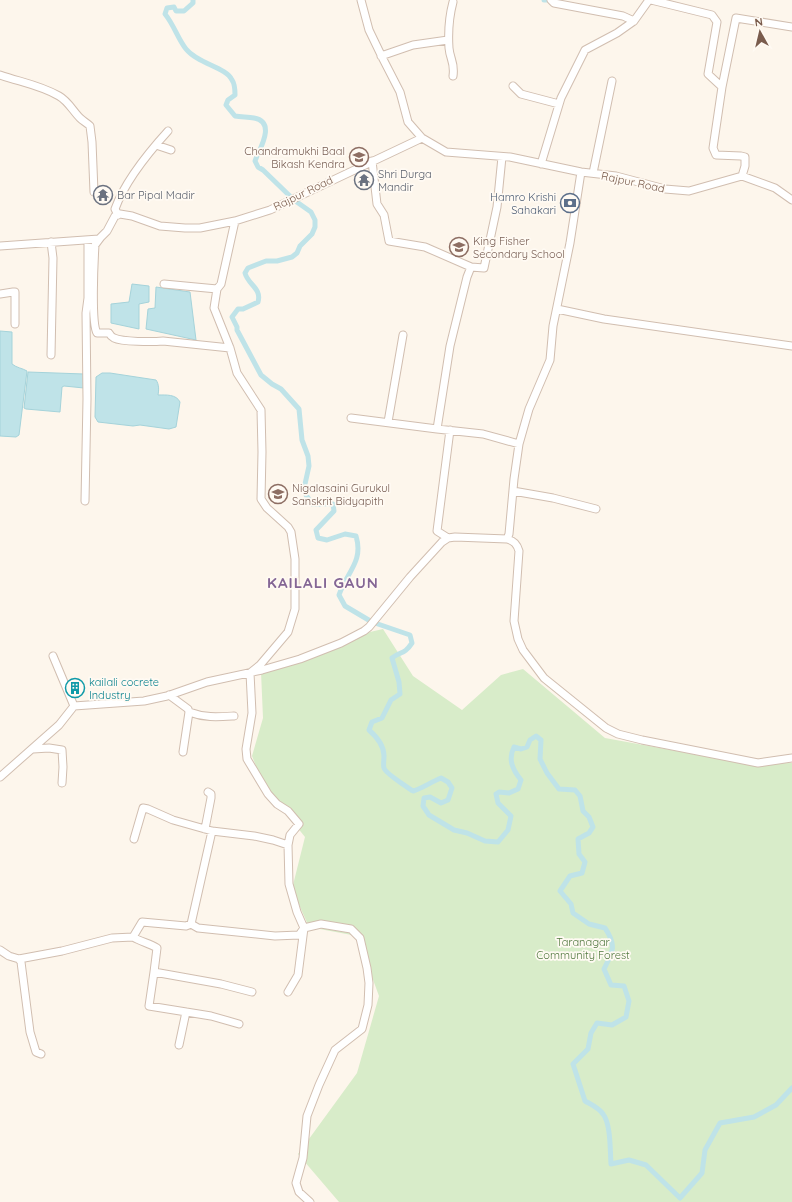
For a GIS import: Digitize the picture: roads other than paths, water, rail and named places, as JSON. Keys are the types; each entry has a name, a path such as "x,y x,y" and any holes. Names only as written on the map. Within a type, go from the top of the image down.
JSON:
{"street":[{"path":"361,0 370,30 381,56 400,92 408,122 422,138"},
{"path":"542,164 559,104 585,50 617,33 634,20 650,0 712,15 717,22 708,74 722,87"},
{"path":"553,1 624,16 634,20"},
{"path":"453,2 449,18 448,40 450,54 454,63 453,76"},
{"path":"792,27 736,18 722,87 713,148 716,155 741,156 745,158 745,166 742,176 775,188 792,200"},
{"path":"381,56 413,45 448,40"},
{"path":"0,76 21,82 32,83 58,95 68,103 80,118 90,126 94,192"},
{"path":"593,173 612,82"},
{"path":"513,86 521,94 559,104"},
{"path":"168,131 138,168 118,200 115,209 118,215 115,216 107,231 95,245 95,329 97,333 109,333 113,338 152,342 163,341 230,348"},
{"name":"Rajpur Road","path":"118,215 132,216 160,226 185,228 200,228 235,221 270,210 422,138 446,152 502,156 581,172 616,176 665,189 689,191 742,176"},
{"path":"156,145 171,150"},
{"path":"372,161 377,204 384,215 389,242 426,247 471,267 484,268 497,207 502,156"},
{"path":"507,539 509,534 519,444 529,409 550,360 554,326 570,243 581,172"},
{"path":"235,221 214,308 230,348 236,373 261,410 261,499 267,508 288,527 291,532 295,559 295,609 288,632 260,665 250,673"},
{"path":"0,246 88,240 99,239 102,237"},
{"path":"85,500 88,399 86,313 88,298 88,240"},
{"path":"51,242 53,258 51,355"},
{"path":"437,429 450,346 467,276 471,267"},
{"path":"164,284 218,289"},
{"path":"0,294 15,292 15,324"},
{"path":"557,309 604,319 792,346"},
{"path":"388,422 403,335"},
{"path":"351,418 483,434 519,444"},
{"path":"450,430 437,531 448,538 507,539 512,540 517,545 519,551 514,621 518,639 523,650 544,678 606,728 618,734 758,763 792,758"},
{"path":"513,491 553,498 596,509"},
{"path":"0,777 33,750 59,725 74,706 144,701 169,695 207,682 250,673 300,659 364,631 369,627 410,577 442,542 448,538"},
{"path":"53,656 74,706"},
{"path":"250,673 252,713 246,749 247,759 268,794 277,804 288,811 299,824 290,835 288,845 289,884 296,912 304,928 298,975 288,992"},
{"path":"169,695 188,709 189,712 201,717 234,716"},
{"path":"183,752 189,712"},
{"path":"33,750 49,748 62,750 62,783"},
{"path":"191,924 209,830 211,798 208,792"},
{"path":"134,839 143,808 173,820 209,830 254,836 288,845"},
{"path":"133,937 142,922 186,926 191,924 198,928 275,936 299,935 304,928 321,924 351,929 360,938 369,984 368,1005 362,1029 335,1050 307,1116 304,1158 296,1183 300,1192 310,1202"},
{"path":"0,950 9,956 19,959 62,951 112,938 133,937 141,942 150,944 157,948 149,1006 211,1016 239,1024"},
{"path":"19,959 21,962 30,1032 36,1052 41,1054"},
{"path":"154,972 221,984 252,992"},
{"path":"179,1045 186,1012"}],"water":[{"path":"132,284 149,286 149,302 139,304 139,329 111,323 111,304 129,302"},
{"path":"156,287 190,292 196,340 146,329 148,309 155,308"},
{"path":"0,331 12,332 12,364 27,371 19,435 16,437 0,436"},
{"path":"28,372 84,374 84,388 62,387 60,412 26,409 24,408"},
{"path":"102,373 156,380 158,383 158,395 173,396 180,402 176,427 169,429 98,422 95,417 96,377"}],"waterway":[{"path":"193,0 193,3 184,11 176,11 174,7 167,8 165,14 183,45 191,54 224,72 232,80 234,83 235,95 228,100 226,105 235,116 254,118 261,121 264,125 265,137 255,161 258,167 294,200 311,212 315,220 315,227 312,234 292,257 277,261 266,261 248,268 245,273 258,293 258,302 243,309 238,309 232,317 237,330 261,375 281,389 299,409 302,440 308,456 309,466 305,484 306,495 312,504 333,504 334,511 316,530 318,538 327,540 345,534 356,536 358,545 356,560 339,595 345,606 372,622 410,635 412,643 409,647 392,658 399,682 400,694 391,700 382,718 372,722 369,730 377,738 383,748 385,770 413,791 441,778 448,782 452,788 448,800 441,803 430,797 424,798 423,806 429,815 454,830 467,833 485,841 498,842 508,830 511,816 498,803 496,794 499,792 509,793 518,789 521,780 515,772 512,764 512,751 514,747 521,749 527,747 530,740 536,736 541,740 540,759 547,773 559,789 575,790 580,796 583,811 589,817 593,827 589,833 578,839 579,854 585,862 582,873 570,876 560,891 571,904 573,913 589,924 605,928 609,934 612,948 610,958 604,969 611,985 624,986 629,1001 626,1017 612,1025 597,1023 591,1033 588,1049 573,1064 585,1101 599,1110 606,1118 610,1138 611,1164 629,1160 646,1165 680,1198 702,1173 705,1150 720,1123 754,1117 776,1105 792,1088"},
{"path":"544,0 550,0"}],"place":[{"name":"Chandramukhi Baal Bikash Kendra","path":"359,157"},
{"name":"Shri Durga Mandir","path":"364,180"},
{"name":"Bar Pipal Madir","path":"103,195"},
{"name":"Hamro Krishi Sahakari","path":"570,203"},
{"name":"King Fisher Secondary School","path":"459,247"},
{"name":"Nigalasaini Gurukul Sanskrit Bidyapith","path":"278,494"},
{"name":"kailali cocrete Industry","path":"75,688"}],"district":[{"name":"KAILALI GAUN","path":"323,583"}],"park label":[{"name":"Taranagar Community Forest","path":"583,948"}]}
